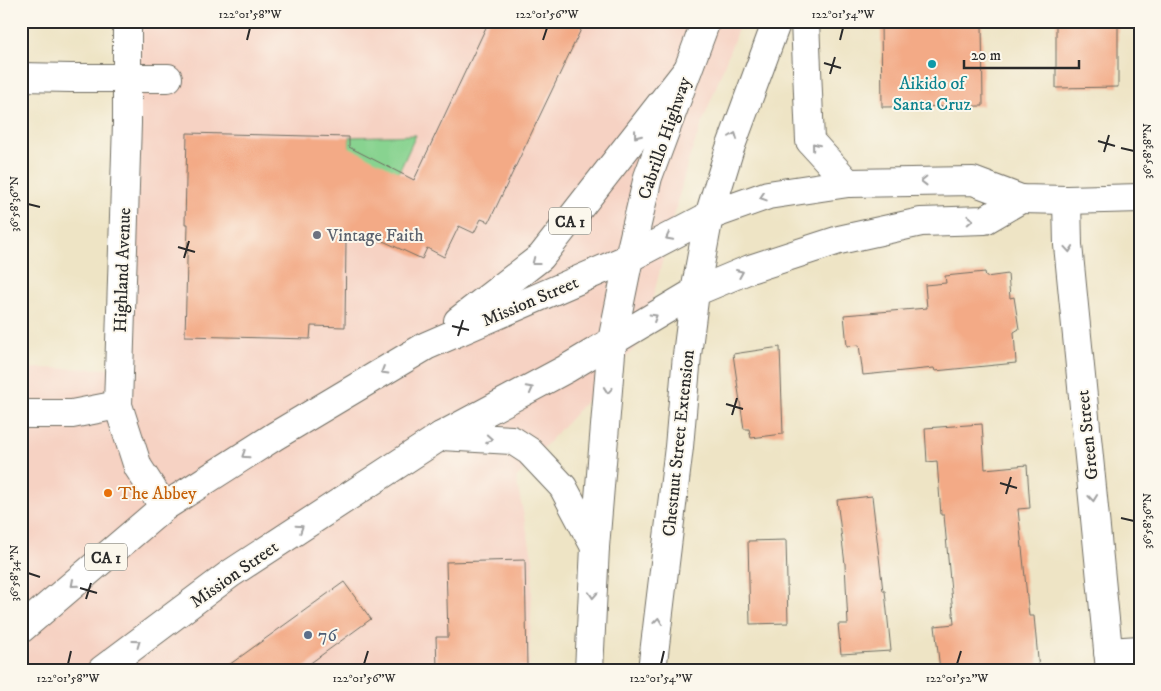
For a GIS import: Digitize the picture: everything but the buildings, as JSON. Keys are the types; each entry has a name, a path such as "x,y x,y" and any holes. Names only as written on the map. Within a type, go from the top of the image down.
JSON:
{"main road":[{"name":"Highland Avenue","path":"128,21 118,405 138,467 164,507"},
{"name":"Cabrillo Highway","path":"629,258 648,177 706,21"},
{"path":"709,216 729,151 778,21"},
{"path":"805,21 810,141 848,183"},
{"name":"CA 1","path":"426,346 541,257 688,69"},
{"path":"21,77 168,78"},
{"name":"Mission Street","path":"21,629 164,507 275,436 426,346 629,258 709,216 768,195 848,183 973,181 1021,199 1140,198"},
{"name":"Mission Street","path":"102,670 230,574 440,436 566,369 695,292 750,269 839,240 921,222 986,220 1021,199"},
{"name":"Green Street","path":"1067,200 1068,245 1109,661"},
{"name":"Chestnut Street Extension","path":"652,670 679,447 687,355 695,292 709,216"},
{"path":"590,670 596,547 612,341 629,258"},
{"path":"21,414 72,414 118,405"},
{"path":"440,436 512,440 529,450 562,487 596,547"},
{"path":"1109,661 1140,650"}],"shaded area":[{"path":"129,21 741,21 688,161 642,340 516,478 533,560 529,670 21,670 21,368 121,369"}],"green space":[{"path":"416,135 399,172 348,194 349,137"}],"place":[{"name":"Aikido of Santa Cruz","path":"932,64"},
{"name":"Vintage Faith","path":"317,235"},
{"name":"The Abbey","path":"108,493"},
{"name":"76","path":"308,635"}]}
